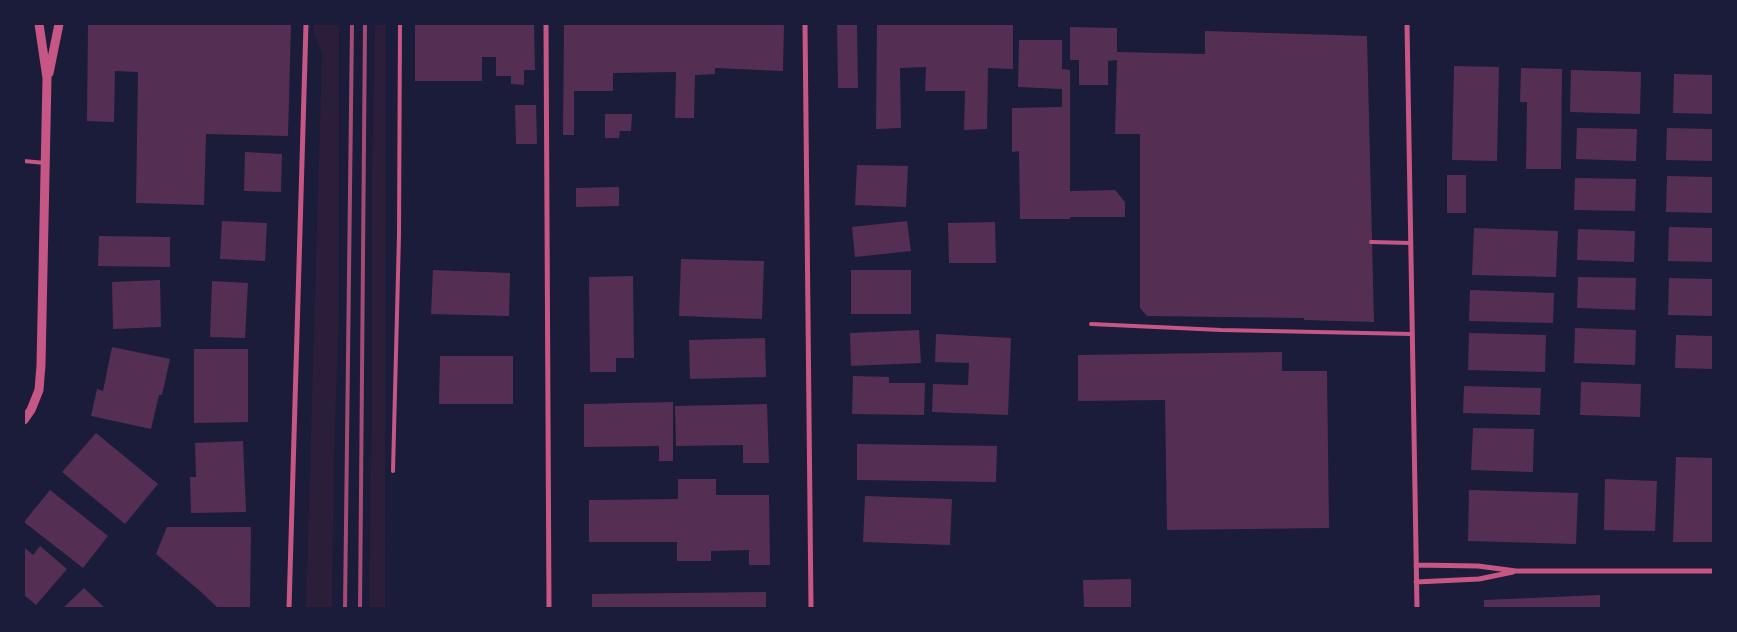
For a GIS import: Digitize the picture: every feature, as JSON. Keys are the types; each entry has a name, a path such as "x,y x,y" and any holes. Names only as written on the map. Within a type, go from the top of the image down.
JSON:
{"street":[{"path":"39,24 48,78"},
{"path":"24,420 35,402 41,380 48,78 59,24"},
{"path":"290,608 306,24"},
{"path":"546,24 549,608"},
{"path":"804,24 811,608"},
{"path":"1407,24 1417,608"},
{"path":"1416,565 1478,566 1516,571 1713,571"},
{"path":"1416,582 1479,579 1516,571"}],"lane":[{"path":"393,471 400,196 400,24"},
{"path":"24,161 45,163"},
{"path":"1371,242 1411,243"},
{"path":"1092,324 1412,334"}],"shaded area":[{"path":"314,24 339,24 339,314 334,455 332,608 306,608 322,53 314,34"},
{"path":"375,24 386,24 385,608 369,608"}],"building":[{"path":"88,24 291,24 288,136 206,134 204,205 136,203 138,72 115,71 114,122 87,121"},
{"path":"415,24 534,24 535,70 524,70 524,85 511,84 511,76 496,76 496,57 482,57 482,81 415,81"},
{"path":"564,24 784,24 783,71 715,68 715,74 695,75 694,118 675,118 676,72 613,73 613,91 574,91 574,135 563,135"},
{"path":"837,24 857,24 858,88 838,88"},
{"path":"877,24 1013,25 1013,69 988,68 987,129 964,130 965,91 925,91 926,67 900,68 901,128 876,129"},
{"path":"1070,27 1117,28 1117,52 1205,54 1205,31 1367,36 1374,322 1304,320 1304,318 1147,316 1140,308 1140,134 1115,134 1117,60 1108,61 1108,85 1079,85 1079,60 1070,60"},
{"path":"1019,40 1062,40 1062,69 1070,70 1070,191 1115,190 1125,202 1125,217 1020,219 1019,151 1012,152 1012,108 1062,107 1062,89 1018,87"},
{"path":"1454,66 1499,67 1497,161 1452,160"},
{"path":"1521,68 1562,69 1561,169 1526,169 1527,102 1520,102"},
{"path":"1571,70 1641,72 1640,114 1570,112"},
{"path":"1674,74 1713,75 1713,114 1673,113"},
{"path":"515,105 536,105 537,144 516,144"},
{"path":"605,114 632,114 631,131 620,131 619,138 605,138"},
{"path":"1577,128 1637,129 1636,161 1576,159"},
{"path":"1667,128 1713,129 1713,161 1666,160"},
{"path":"245,152 282,154 281,192 244,191"},
{"path":"857,165 908,166 906,207 855,205"},
{"path":"1447,175 1466,175 1466,213 1447,213"},
{"path":"1667,176 1713,177 1713,213 1666,212"},
{"path":"1575,178 1636,179 1635,211 1574,210"},
{"path":"619,187 619,206 576,207 576,188"},
{"path":"222,221 267,223 265,261 220,259"},
{"path":"907,221 911,251 855,257 852,227"},
{"path":"995,222 996,263 949,263 948,223"},
{"path":"1669,227 1713,228 1713,262 1668,261"},
{"path":"1474,228 1558,231 1556,277 1472,275"},
{"path":"1578,229 1635,231 1634,262 1577,260"},
{"path":"99,236 170,237 170,267 98,266"},
{"path":"681,259 764,261 762,319 679,316"},
{"path":"433,270 510,273 509,316 431,314"},
{"path":"851,270 911,270 911,314 851,314"},
{"path":"633,276 634,358 616,358 616,372 590,372 589,277"},
{"path":"1578,277 1636,278 1635,310 1577,308"},
{"path":"1669,278 1713,279 1713,316 1668,315"},
{"path":"160,280 161,327 113,329 112,282"},
{"path":"212,281 248,283 245,338 210,337"},
{"path":"1470,290 1554,293 1553,323 1469,321"},
{"path":"1575,328 1636,330 1635,365 1574,363"},
{"path":"919,330 921,363 851,366 850,333"},
{"path":"1469,333 1546,335 1545,372 1468,370"},
{"path":"936,334 1011,338 1008,415 932,412 933,384 968,385 969,363 935,362"},
{"path":"1676,335 1713,336 1713,369 1675,368"},
{"path":"765,338 766,377 690,379 689,340"},
{"path":"112,347 170,359 162,395 159,395 151,429 91,416 97,389 103,391"},
{"path":"194,349 248,349 248,422 194,423"},
{"path":"1282,352 1282,371 1327,371 1329,528 1167,530 1165,400 1078,401 1078,355"},
{"path":"440,356 513,356 513,404 439,404"},
{"path":"853,376 889,377 889,383 925,383 924,415 852,414"},
{"path":"1581,382 1641,384 1640,417 1580,415"},
{"path":"1464,386 1541,388 1540,415 1463,413"},
{"path":"673,402 673,461 659,461 659,446 584,447 584,404"},
{"path":"767,404 769,463 743,463 743,445 676,446 675,406"},
{"path":"1473,428 1534,429 1533,472 1471,470"},
{"path":"96,433 158,484 125,524 62,472"},
{"path":"243,441 246,512 191,513 190,477 196,477 195,443"},
{"path":"857,444 997,446 996,482 857,480"},
{"path":"1676,457 1713,458 1713,542 1673,542"},
{"path":"678,479 716,479 716,495 769,495 770,565 749,565 749,550 711,551 711,561 677,561 677,542 589,542 589,500 678,499"},
{"path":"1605,479 1657,481 1655,531 1604,530"},
{"path":"50,490 108,536 83,568 24,522"},
{"path":"1469,490 1578,493 1576,544 1468,541"},
{"path":"865,496 952,499 950,545 863,542"},
{"path":"167,527 251,527 250,608 218,608 156,554"},
{"path":"40,546 67,569 36,605 24,595 24,547 33,555"},
{"path":"1131,579 1131,608 1084,608 1083,580"},
{"path":"84,588 105,608 63,608"},
{"path":"766,592 766,608 592,608 592,594"},
{"path":"1600,595 1600,608 1484,608 1484,600"}],"railway":[{"path":"345,608 352,24"},
{"path":"360,608 365,24"}]}
